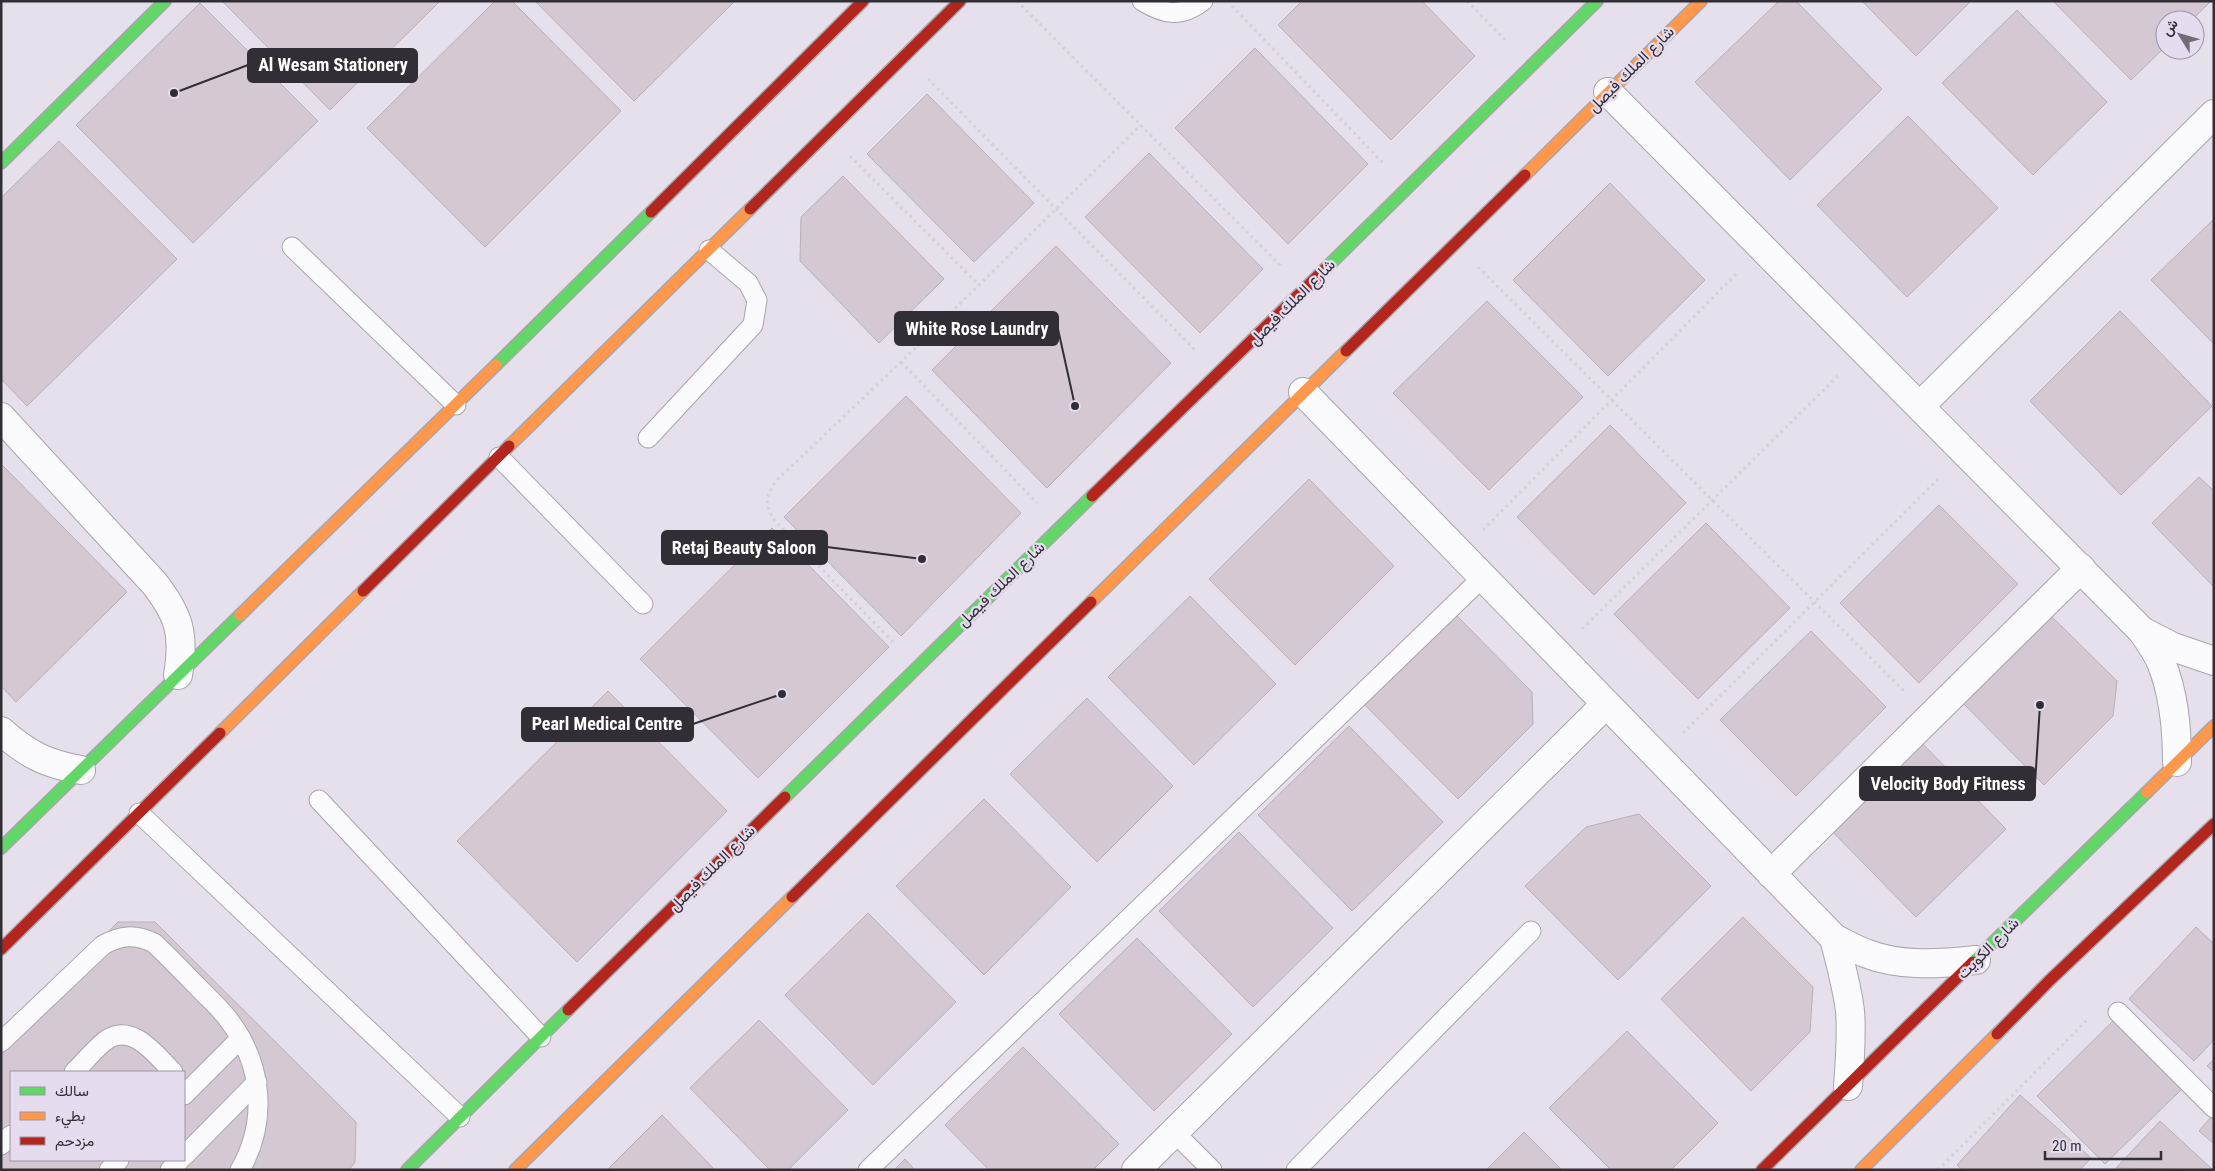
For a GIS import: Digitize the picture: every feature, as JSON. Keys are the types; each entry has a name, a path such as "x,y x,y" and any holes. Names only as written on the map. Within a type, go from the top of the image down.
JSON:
{"street":[{"path":"1,162 165,1"},
{"path":"1,848 456,405 863,1"},
{"path":"1,949 960,1"},
{"name":"شارع الملك فيصل","path":"407,1170 916,666 1305,290 1598,1"},
{"name":"شارع الملك فيصل","path":"515,1170 1701,1"},
{"path":"1608,92 2142,631 2160,660 2171,693 2176,727 2177,762"},
{"path":"1920,406 2214,114"},
{"path":"1303,392 1834,938 1866,954 1902,962 1938,964 1976,960"},
{"path":"1,418 170,602 179,626 182,650 178,674"},
{"path":"1771,874 2080,568"},
{"path":"2142,631 2173,647 2214,661"},
{"path":"1136,1170 1606,704"},
{"name":"شارع الكويت","path":"1762,1170 2214,726"},
{"path":"1,732 34,757 57,766 82,770"},
{"path":"1861,1170 2050,980 2214,824"},
{"path":"1834,938 1844,974 1850,1011 1851,1048 1848,1086"}],"lane":[{"path":"1142,1 1157,11 1174,13 1192,10 1203,1"},
{"path":"292,247 456,405"},
{"path":"648,438 753,325 757,300 748,283 709,250"},
{"path":"499,457 643,604"},
{"path":"868,1170 1483,576"},
{"path":"320,800 541,1037"},
{"path":"139,813 460,1118"},
{"path":"1296,1170 1531,931"},
{"path":"1,1042 103,945 116,938 131,936 143,938 158,947 228,1018 252,1060 257,1082 259,1106 256,1131 248,1156 240,1170"},
{"path":"2118,1012 2214,1108"},
{"path":"75,1071 106,1040 117,1036 129,1035 141,1040 172,1071"},
{"path":"186,1089 241,1038"},
{"path":"185,1155 257,1082"},
{"path":"1174,1132 1212,1170"},
{"path":"1,1145 10,1136"},
{"path":"109,1170 118,1161"},
{"path":"170,1170 179,1161"}],"path":[{"path":"1017,1 1305,290"},
{"path":"1227,1 1408,188"},
{"path":"1467,1 1531,67"},
{"path":"905,56 1218,374"},
{"path":"916,666 775,522 769,512 766,501 769,490 776,481 901,362 1141,125"},
{"path":"827,133 979,285"},
{"path":"1454,244 1930,717"},
{"path":"1460,554 1762,248"},
{"path":"1556,654 1864,350"},
{"path":"901,362 1060,527"},
{"path":"1658,758 1966,452"},
{"path":"1938,1170 2092,1015"}],"building":[{"path":"222,1 440,1 330,110"},
{"path":"495,1 512,1 621,111 485,247 367,128"},
{"path":"535,1 735,1 634,101"},
{"path":"1302,1 1422,1 1475,56 1391,140 1278,25"},
{"path":"1779,1 1796,1 1882,89 1790,180 1695,82"},
{"path":"1862,1 1971,1 1916,56"},
{"path":"2053,1 2211,1 2202,10 2155,10 2155,57 2131,80"},
{"path":"200,3 318,121 193,243 76,125"},
{"path":"2017,10 2107,102 2033,175 1942,83"},
{"path":"1255,48 1368,164 1288,244 1175,128"},
{"path":"927,94 1034,203 974,262 867,154"},
{"path":"1908,116 1998,208 1907,297 1817,205"},
{"path":"59,141 177,259 27,406 1,379 1,198"},
{"path":"1149,153 1263,269 1200,333 1085,217"},
{"path":"843,176 944,279 879,343 800,261 801,217"},
{"path":"1610,183 1705,280 1608,376 1513,280"},
{"path":"2214,219 2214,344 2151,280"},
{"path":"1056,246 1171,363 1047,488 932,370"},
{"path":"1487,301 1583,397 1489,490 1393,393"},
{"path":"2120,311 2212,406 2121,495 2030,401"},
{"path":"906,396 1021,513 901,636 784,517"},
{"path":"1610,425 1686,503 1594,595 1517,517"},
{"path":"1,464 127,592 16,702 1,686"},
{"path":"2199,477 2214,491 2214,587 2152,523"},
{"path":"1309,479 1394,566 1295,665 1209,579"},
{"path":"1939,505 2018,584 1919,683 1840,603"},
{"path":"1706,523 1790,608 1698,699 1614,614"},
{"path":"772,528 889,647 758,778 640,659"},
{"path":"1190,596 1276,684 1194,765 1108,677"},
{"path":"2043,608 2117,681 2113,716 2044,785 1955,695"},
{"path":"1455,614 1532,692 1533,724 1458,799 1364,704"},
{"path":"1811,631 1886,707 1796,796 1720,720"},
{"path":"608,691 727,811 577,962 457,841"},
{"path":"1087,698 1173,786 1097,862 1010,774"},
{"path":"1349,726 1443,822 1352,911 1258,815"},
{"path":"1914,735 2006,829 1916,917 1825,824"},
{"path":"984,799 1071,887 984,975 896,886"},
{"path":"1639,814 1711,886 1618,980 1525,886 1586,827"},
{"path":"1239,832 1333,928 1253,1007 1159,911"},
{"path":"868,913 956,1002 873,1085 785,995"},
{"path":"1743,917 1813,987 1810,1032 1751,1091 1661,999"},
{"path":"118,922 155,922 356,1122 355,1163 348,1170 1,1170 1,1036"},
{"path":"2196,927 2214,944 2214,1040 2194,1061 2129,999"},
{"path":"1137,938 1232,1034 1154,1111 1059,1014"},
{"path":"2115,1019 2183,1088 2105,1164 2037,1096"},
{"path":"759,1020 848,1110 788,1170 770,1170 690,1088"},
{"path":"1627,1031 1718,1123 1671,1170 1611,1170 1549,1108"},
{"path":"1023,1047 1119,1144 1093,1170 989,1170 945,1125"},
{"path":"2214,1059 2214,1072 2207,1066"},
{"path":"2020,1095 2091,1158 2080,1170 1962,1170 1957,1165"},
{"path":"662,1115 715,1170 607,1170"},
{"path":"2211,1117 2214,1120 2214,1144 2199,1131"},
{"path":"2160,1121 2213,1170 2116,1168"},
{"path":"1524,1132 1562,1170 1486,1170"},
{"path":"905,1159 915,1170 894,1170"}],"traffic: fast":[{"path":"1,163 165,1"},
{"path":"1325,269 1597,1"},
{"path":"496,365 651,212"},
{"path":"785,797 1092,496"},
{"path":"1,848 240,615"},
{"path":"1973,962 2147,792"},
{"path":"407,1170 568,1010"}],"traffic: slow":[{"path":"1525,175 1701,1"},
{"path":"509,446 750,209"},
{"path":"1091,602 1346,351"},
{"path":"240,615 496,365"},
{"path":"220,733 363,591"},
{"path":"2147,792 2214,726"},
{"path":"515,1170 792,897"},
{"path":"1861,1170 1997,1034"}],"traffic: jam":[{"path":"651,212 863,1"},
{"path":"750,209 960,1"},
{"path":"1346,351 1525,175"},
{"path":"1092,496 1325,269"},
{"path":"363,591 509,446"},
{"path":"792,897 1091,602"},
{"path":"1,949 220,733"},
{"path":"568,1010 785,797"},
{"path":"1997,1034 2050,980 2214,824"},
{"path":"1762,1170 1973,962"}],"place":[{"name":"Al Wesam Stationery","path":"174,93"},
{"name":"White Rose Laundry","path":"1075,406"},
{"name":"Retaj Beauty Saloon","path":"922,559"},
{"name":"Pearl Medical Centre","path":"782,694"},
{"name":"Velocity Body Fitness","path":"2040,705"}]}
